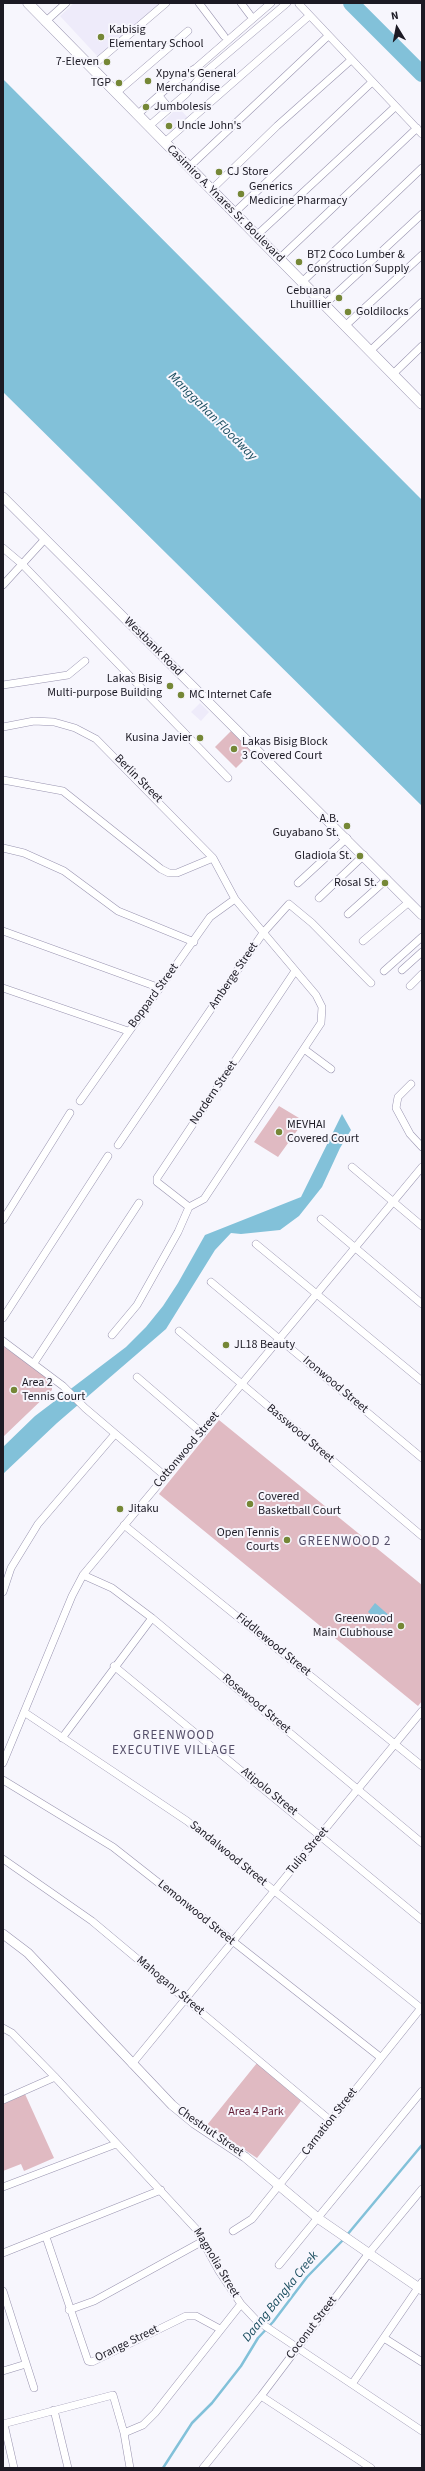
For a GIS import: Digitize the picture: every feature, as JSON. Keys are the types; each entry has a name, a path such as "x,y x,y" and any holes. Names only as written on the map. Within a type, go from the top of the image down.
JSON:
{"main road":[{"name":"Casimiro A. Ynares Sr. Boulevard","path":"28,3 392,374 420,399"}],"street":[{"path":"45,22 66,3"},
{"path":"91,67 166,3"},
{"path":"199,3 224,36"},
{"path":"241,3 250,15"},
{"path":"137,114 175,81 196,68 271,3"},
{"path":"149,126 202,75 287,3"},
{"path":"279,259 420,131 395,107 299,4"},
{"path":"164,142 309,16"},
{"path":"116,93 188,31"},
{"path":"189,167 328,36"},
{"path":"211,190 278,126 351,60"},
{"path":"234,213 372,82"},
{"path":"159,96 169,108"},
{"path":"256,236 395,107"},
{"path":"302,282 422,168"},
{"path":"324,305 422,214"},
{"path":"345,326 422,255"},
{"path":"370,351 422,302"},
{"path":"392,374 422,346"},
{"name":"Westbank Road","path":"3,497 347,838 422,915"},
{"path":"3,585 45,539"},
{"path":"3,548 22,564 228,778"},
{"path":"3,684 68,675 85,660"},
{"name":"Berlin Street","path":"3,727 34,721 54,722 75,728 96,739 213,858 235,899 316,995 322,1007 321,1023 304,1049 204,1199 189,1207"},
{"path":"3,780 63,791 161,869 169,873 177,872 213,858"},
{"path":"298,883 347,838"},
{"path":"3,848 24,853 64,871 118,911 194,942"},
{"path":"319,898 364,855"},
{"path":"348,914 387,879"},
{"name":"Boppard Street","path":"80,1101 128,1031 194,942 212,914 235,899"},
{"path":"363,941 409,902"},
{"name":"Amberge Street","path":"118,1145 263,933 290,904 371,983"},
{"path":"3,931 160,988"},
{"path":"384,972 422,937"},
{"path":"402,970 422,952"},
{"name":"Nordern Street","path":"189,1207 157,1182 157,1178 295,971"},
{"path":"410,986 422,974"},
{"path":"3,988 128,1031"},
{"path":"304,1049 331,1069"},
{"path":"411,1084 398,1097 396,1108 410,1134 422,1147"},
{"path":"3,1220 70,1113"},
{"path":"3,1318 108,1156"},
{"path":"352,1167 422,1226"},
{"name":"Cottonwood Street","path":"3,1763 72,1596 83,1575 422,1167"},
{"path":"34,1363 138,1203"},
{"path":"112,1335 137,1305 175,1238 189,1207"},
{"path":"321,1219 422,1304"},
{"path":"256,1244 422,1381"},
{"name":"Ironwood Street","path":"211,1282 422,1458"},
{"name":"Basswood Street","path":"179,1331 422,1536"},
{"path":"3,1341 63,1386 85,1408 166,1476"},
{"path":"138,1377 202,1433"},
{"path":"3,1592 11,1568 38,1524 115,1434"},
{"name":"Fiddlewood Street","path":"124,1525 396,1743 422,1766"},
{"name":"Rosewood Street","path":"83,1575 112,1588 152,1618 422,1843"},
{"path":"62,1738 114,1666 152,1618"},
{"name":"Atipolo Street","path":"114,1666 321,1835 422,1920"},
{"name":"Tulip Street","path":"132,2064 422,1711"},
{"name":"Sandalwood Street","path":"24,1712 187,1821 422,2009"},
{"name":"Lemonwood Street","path":"3,1780 113,1847 380,2057"},
{"name":"Mahogany Street","path":"3,1859 92,1920 184,1999 331,2121"},
{"name":"Chestnut Street","path":"3,1933 28,1953 132,2064 194,2123 245,2157 319,2219 369,2254 421,2287"},
{"name":"Carnation Street","path":"233,2231 252,2218 331,2121 380,2057 422,2009"},
{"name":"Magnolia Street","path":"3,2028 12,2033 55,2076 116,2144 161,2190 196,2229 219,2271 241,2304 256,2320 422,2432"},
{"path":"3,2100 55,2076"},
{"path":"279,2265 319,2219 422,2091"},
{"path":"3,2187 116,2144"},
{"name":"Coconut Street","path":"203,2468 261,2396 369,2254 422,2189"},
{"path":"3,2254 161,2190"},
{"name":"Orange Street","path":"46,2237 69,2310 88,2361 92,2362 186,2316 196,2316 220,2329"},
{"path":"69,2310 94,2301 203,2242"},
{"path":"352,2384 421,2287"},
{"path":"3,2292 34,2388"},
{"path":"124,2433 143,2425 156,2413 241,2304"},
{"path":"384,2338 422,2362"},
{"path":"3,2371 26,2364"},
{"path":"14,2468 3,2424 113,2395 124,2433 130,2468"},
{"path":"261,2396 371,2468"},
{"path":"54,2410 68,2468"}],"shaded area":[{"name":"Kabisig Elementary School","path":"74,3 161,3 99,58 60,16"},
{"path":"178,107 189,119 172,134 162,123"},
{"path":"200,703 209,712 201,721 191,712"}],"green space":[{"name":"Lakas Bisig Block 3 Covered Court","path":"232,730 253,751 236,768 215,747"},
{"name":"MEVHAI Covered Court","path":"279,1106 304,1121 278,1157 254,1142"},
{"path":"3,1346 52,1381 52,1390 3,1437"},
{"path":"219,1420 422,1585 422,1701 418,1706 159,1494"},
{"name":"Area 4 Park","path":"257,2063 301,2101 257,2158 207,2125"},
{"path":"25,2094 54,2158 24,2171 21,2164 3,2171 3,2104"}],"water":[{"name":"Manggahan Floodway","path":"3,79 422,500 422,806 3,392"},
{"path":"342,1114 351,1130 340,1148 322,1187 299,1216 280,1230 241,1234 231,1233 215,1250 166,1329 57,1423 3,1474 3,1447 35,1416 126,1347 146,1327 163,1306 178,1283 205,1235 301,1197"},
{"path":"375,1603 391,1617 383,1625 368,1612"}],"waterway":[{"path":"351,3 422,74"},
{"name":"Daang Bangka Creek","path":"347,2235 422,2145"},
{"name":"Daang Bangka Creek","path":"163,2468 192,2423 212,2403 241,2366 258,2338 273,2322 307,2277 344,2239"}],"place":[{"name":"Kabisig Elementary School","path":"101,37"},
{"name":"7-Eleven","path":"107,62"},
{"name":"Xpyna's General Merchandise","path":"148,81"},
{"name":"TGP","path":"119,83"},
{"name":"Jumbolesis","path":"146,107"},
{"name":"Uncle John's","path":"169,126"},
{"name":"CJ Store","path":"219,172"},
{"name":"Generics Medicine Pharmacy","path":"241,194"},
{"name":"BT2 Coco Lumber & Construction Supply","path":"299,262"},
{"name":"Cebuana Lhuillier","path":"339,298"},
{"name":"Goldilocks","path":"348,312"},
{"name":"Lakas Bisig Multi-purpose Building","path":"170,686"},
{"name":"MC Internet Cafe","path":"181,695"},
{"name":"Kusina Javier","path":"200,738"},
{"name":"Lakas Bisig Block 3 Covered Court","path":"234,749"},
{"name":"A.B. Guyabano St.","path":"347,826"},
{"name":"Gladiola St.","path":"360,856"},
{"name":"Rosal St.","path":"385,883"},
{"name":"MEVHAI Covered Court","path":"279,1132"},
{"name":"JL18 Beauty","path":"226,1345"},
{"name":"Area 2 Tennis Court","path":"14,1390"},
{"name":"Covered Basketball Court","path":"250,1504"},
{"name":"Jitaku","path":"120,1509"},
{"name":"Open Tennis Courts","path":"287,1540"},
{"name":"Greenwood Main Clubhouse","path":"401,1626"}],"district":[{"name":"GREENWOOD 2","path":"345,1542"},
{"name":"GREENWOOD EXECUTIVE VILLAGE","path":"174,1744"}]}
